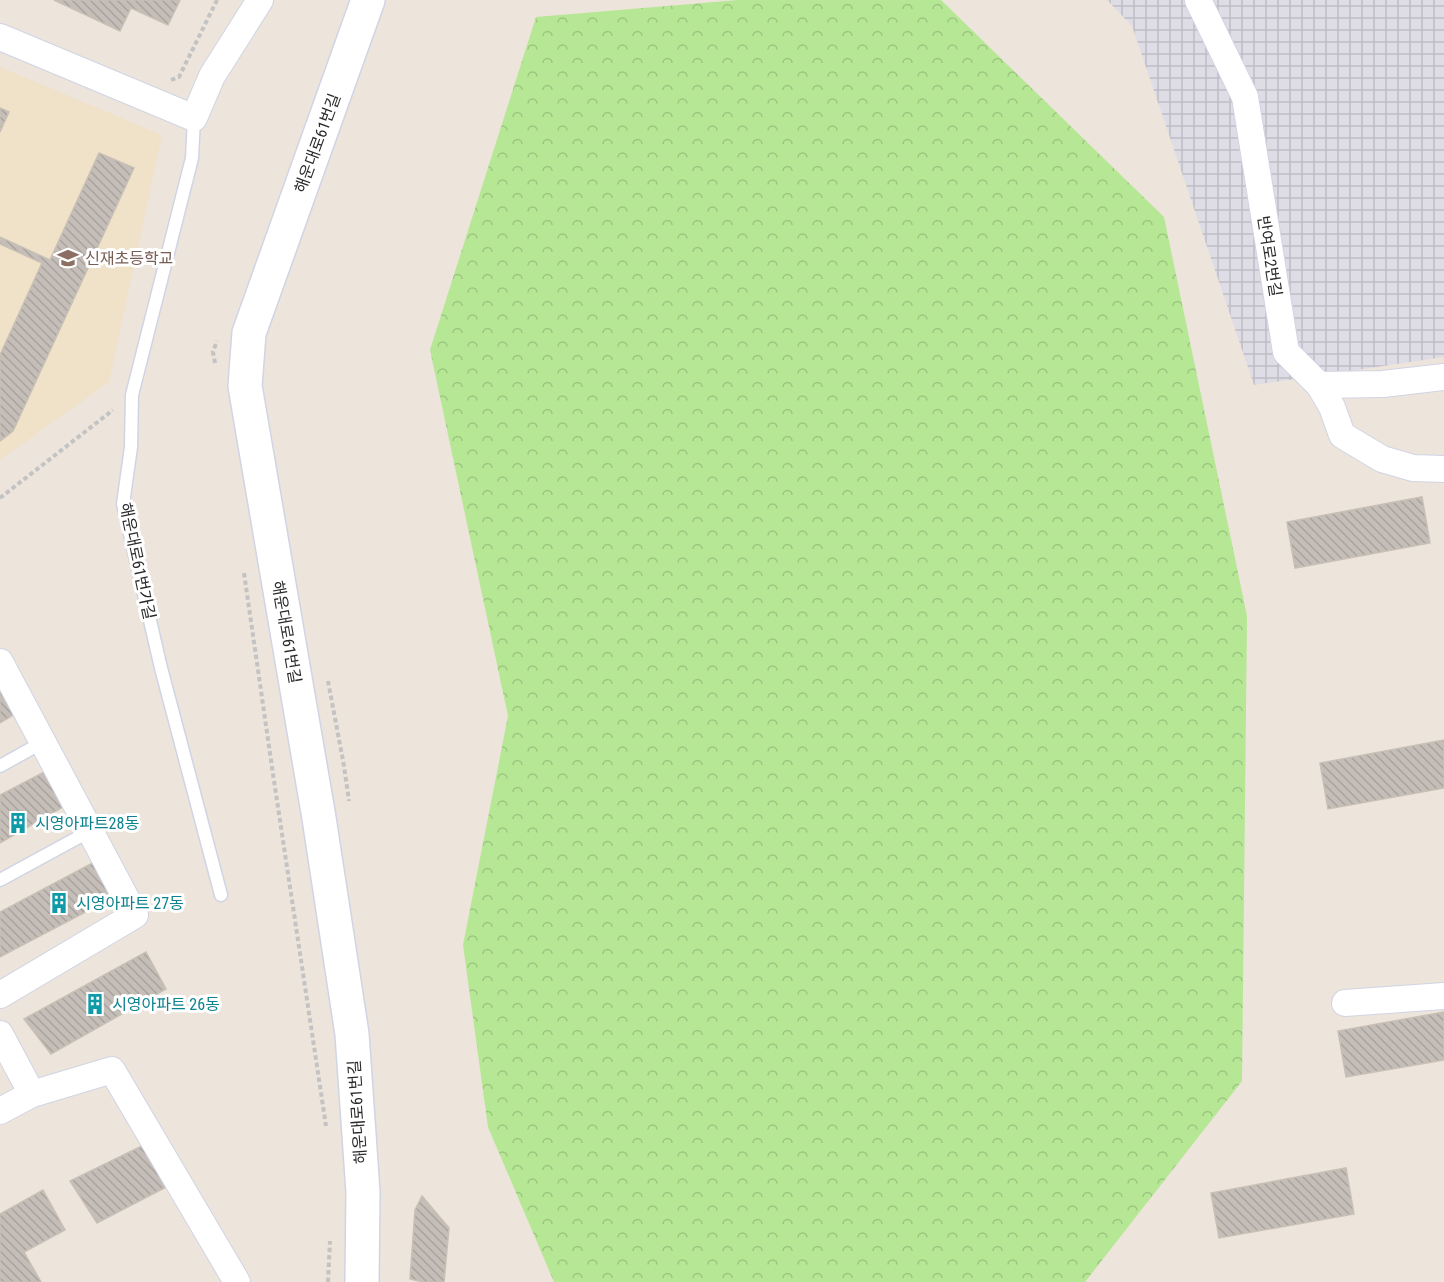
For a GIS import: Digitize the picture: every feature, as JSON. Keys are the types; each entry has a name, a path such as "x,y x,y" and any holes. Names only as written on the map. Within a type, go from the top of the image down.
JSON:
{"main road":[{"name":"해운대로61번길","path":"362,1282 363,1192 352,1034 318,808 245,386 249,333 368,0"}],"street":[{"path":"0,37 194,118 212,76 260,0"},
{"name":"반여로2번길","path":"1198,0 1245,97 1286,352 1318,385 1332,408 1342,435 1383,459 1413,468 1444,469"},
{"path":"1318,385 1383,384 1444,377"},
{"path":"0,662 135,915 0,995"},
{"path":"1345,1003 1444,996"},
{"path":"0,1034 32,1094"},
{"path":"0,1111 32,1094 112,1070 237,1282"}],"lane":[{"name":"해운대로61번가길","path":"194,118 192,158 132,395 131,447 123,504 160,668 221,895"},
{"path":"0,766 43,742"},
{"path":"0,880 90,831"}],"path":[{"path":"170,81 179,77 216,0"},
{"path":"0,498 132,395"},
{"path":"326,672 349,801"}],"shaded area":[{"path":"1107,0 1444,0 1444,357 1254,385 1132,26"},
{"name":"신재초등학교","path":"0,67 162,135 109,382 0,460"}],"green space":[{"path":"738,0 941,0 1164,217 1247,616 1242,1081 1085,1282 554,1282 488,1127 463,945 508,716 430,350 536,17"}],"building":[{"path":"54,0 180,0 168,25 131,8 120,31"},
{"path":"0,108 9,112 0,132"},
{"path":"99,153 134,168 13,431 0,441 0,355 42,263 0,244 0,237 50,260"},
{"path":"1422,497 1430,543 1295,568 1287,522"},
{"path":"0,678 20,711 0,723"},
{"path":"1444,740 1444,788 1328,809 1320,763"},
{"name":"시영아파트28동","path":"50,769 70,803 0,843 0,795"},
{"name":"시영아파트 27동","path":"100,859 118,895 0,957 0,912"},
{"name":"시영아파트 26동","path":"146,952 166,989 51,1054 24,1019"},
{"path":"1444,1012 1444,1060 1346,1077 1338,1031"},
{"path":"148,1143 174,1183 97,1223 70,1181"},
{"path":"1346,1168 1354,1214 1219,1238 1211,1193"},
{"path":"43,1190 65,1230 24,1252 41,1282 0,1282 0,1214"},
{"path":"422,1196 449,1228 444,1282 423,1282 410,1279 415,1210"}],"place":[{"name":"신재초등학교","path":"68,258"},
{"name":"시영아파트28동","path":"18,823"},
{"name":"시영아파트 27동","path":"59,903"},
{"name":"시영아파트 26동","path":"95,1004"}]}
